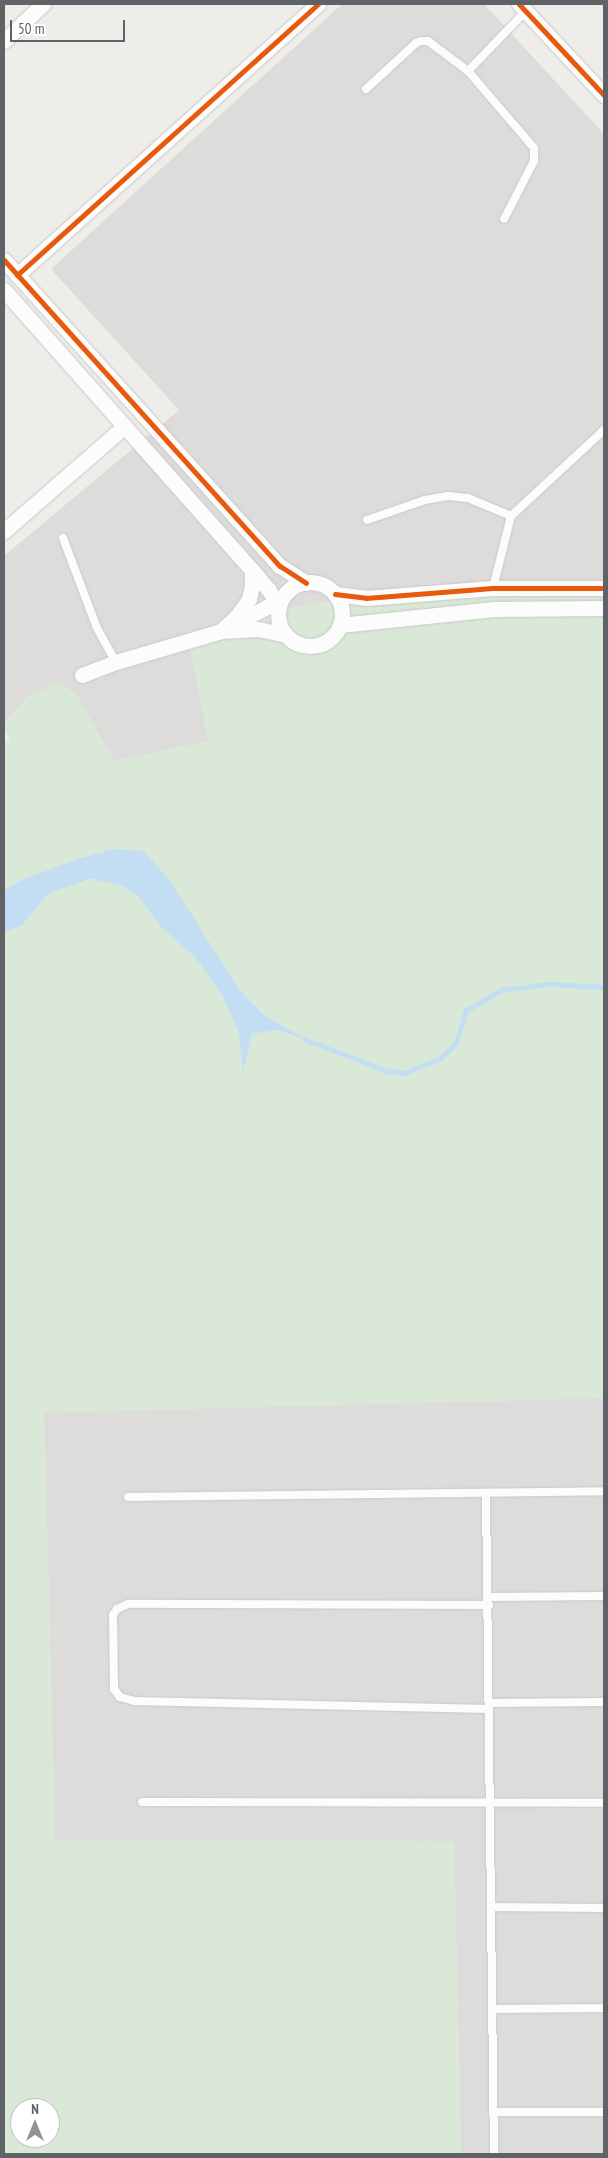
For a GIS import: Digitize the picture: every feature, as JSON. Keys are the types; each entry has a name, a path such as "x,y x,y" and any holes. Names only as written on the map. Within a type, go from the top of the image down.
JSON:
{"street":[{"path":"4,40 43,4"},
{"path":"17,275 318,4"},
{"path":"522,7 604,95"},
{"path":"4,260 280,566 306,583"},
{"path":"4,290 252,570 277,604 280,624 286,635"},
{"path":"4,531 124,426"},
{"path":"221,632 238,615 249,599 252,585 252,570"},
{"path":"82,675 116,662 221,632 277,604 288,591 306,583 319,583 336,594 366,598 493,588 604,588"},
{"path":"221,632 258,629 286,635 303,645 316,645 328,641 340,625 342,612 336,594"},
{"path":"340,625 494,609 604,608"}],"lane":[{"path":"468,71 522,7"},
{"path":"366,89 416,43 422,41 428,41 468,71 534,148 534,161 504,219"},
{"path":"493,588 511,516 604,430"},
{"path":"367,520 425,500 448,496 468,498 511,516"},
{"path":"63,538 102,640 116,662"},
{"path":"128,1497 604,1491"},
{"path":"486,1493 489,1601 494,2154"},
{"path":"604,1596 489,1601 128,1604 117,1609 113,1615 114,1688 120,1697 135,1701 489,1706 604,1702"},
{"path":"142,1802 604,1804"},
{"path":"492,1907 604,1908"},
{"path":"493,2009 604,2008"},
{"path":"494,2112 604,2112"}],"shaded area":[{"path":"342,4 484,4 604,134 604,589 190,648 209,741 114,761 76,694 28,696 4,724 4,556 179,410 51,269"},
{"path":"604,1398 604,2154 461,2154 454,1841 55,1841 44,1412"}],"green space":[{"path":"604,589 604,1398 44,1413 55,1840 454,1841 461,2154 4,2154 4,932 21,926 48,894 91,879 118,884 137,895 162,928 194,956 221,993 239,1033 243,1071 252,1034 277,1030 305,1039 265,1016 238,988 208,942 113,849 80,858 21,880 4,890 4,745 10,739 4,730 4,724 28,696 59,682 76,694 114,761 208,741 190,647 293,608 350,597"}],"water":[{"path":"113,849 144,851 171,882 238,988 265,1016 308,1040 277,1030 252,1034 243,1073 239,1033 221,993 194,956 162,928 137,895 118,884 90,879 48,894 21,926 4,932 4,890 21,880 80,858"}],"waterway":[{"path":"304,1039 388,1071 404,1073 441,1058 456,1043 466,1010 502,990 549,984 604,987"}],"cycle path":[{"path":"17,275 318,4"},
{"path":"519,4 604,95"},
{"path":"4,260 280,566 306,583"},
{"path":"335,594 366,598 493,588 604,588"}]}
